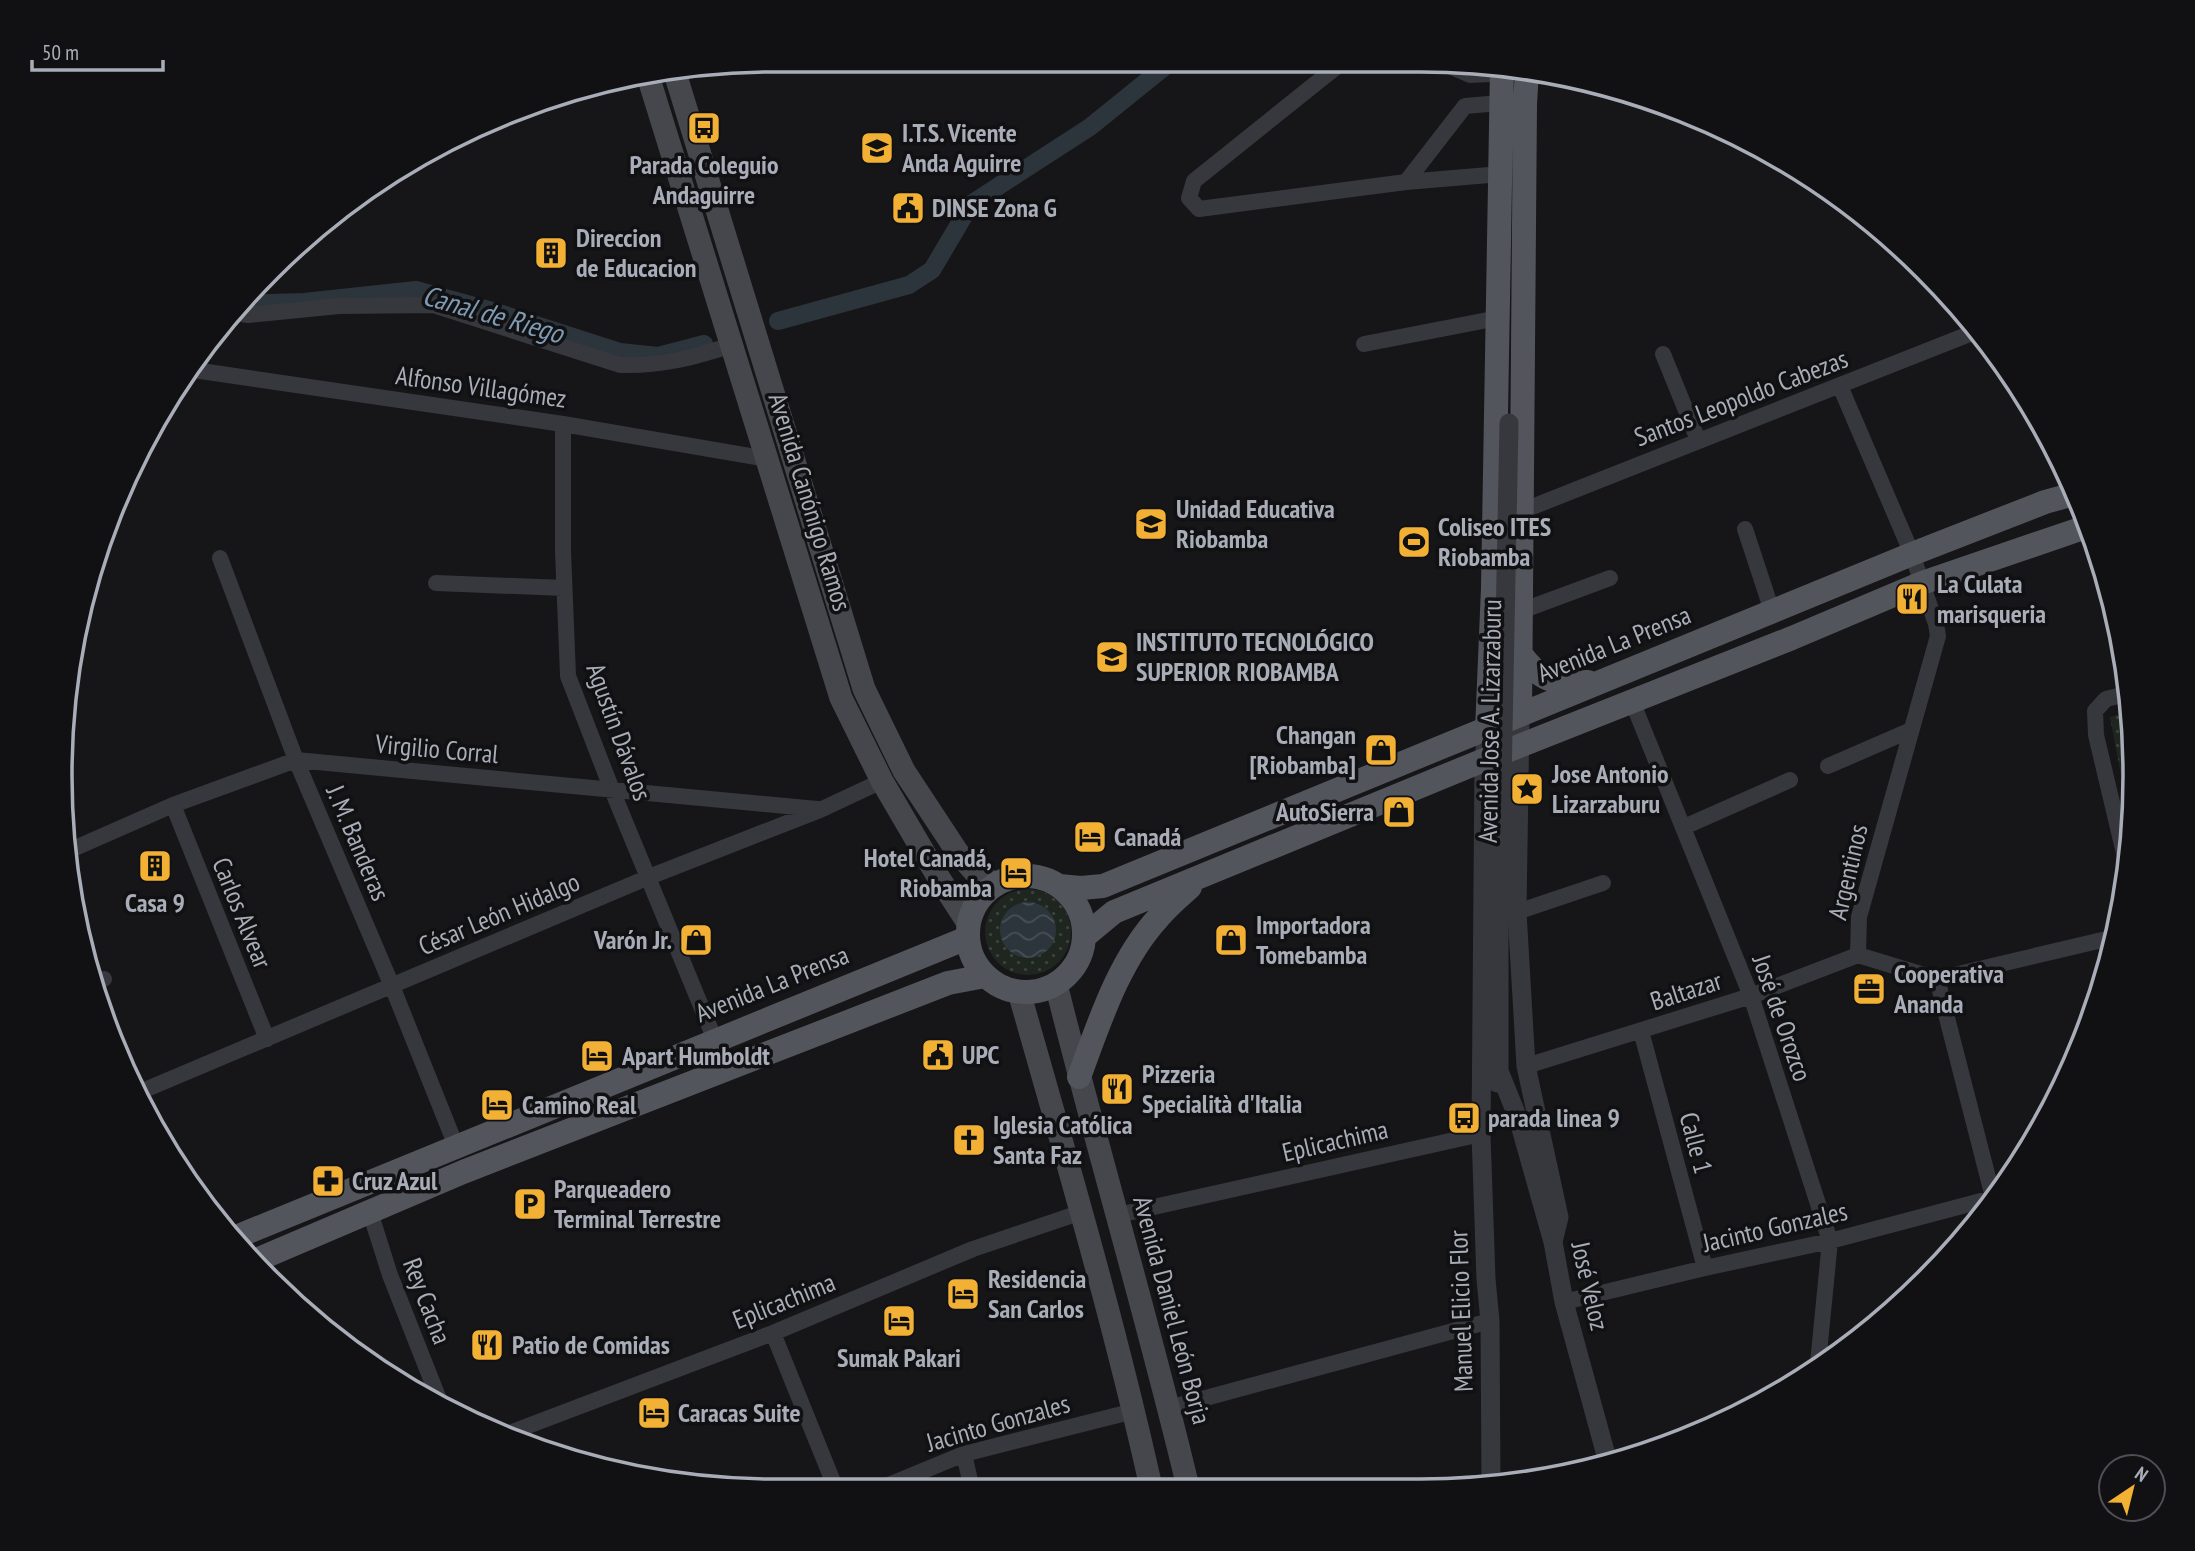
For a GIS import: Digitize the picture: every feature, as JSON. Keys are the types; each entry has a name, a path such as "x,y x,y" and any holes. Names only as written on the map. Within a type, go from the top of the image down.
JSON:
{"main road":[{"name":"Avenida Jose A. Lizarzaburu","path":"1488,730 1502,77"},
{"name":"Avenida Canónigo Ramos","path":"676,79 864,688 904,771 958,853 975,872 995,884"},
{"name":"Avenida Jose A. Lizarzaburu","path":"1520,715 1526,80"},
{"name":"Avenida Canónigo Ramos","path":"650,83 841,698 882,781 967,930"},
{"name":"Avenida La Prensa","path":"1059,886 1103,886 1912,554 2066,496"},
{"path":"1085,936 1114,912 1484,760 1792,638 1922,583 2079,530"},
{"path":"1520,653 1530,666 1544,677 1561,683 1603,681"},
{"path":"1027,875 1044,878 1059,886 1070,895 1083,921 1085,936 1081,955 1071,972 1056,984 1038,992 1019,992 1000,987 985,976 972,958 967,930 973,908 982,894 1010,877 1027,875"},
{"path":"1079,1077 1102,1013 1123,968 1157,918 1199,877"},
{"name":"Avenida La Prensa","path":"242,1235 715,1040 967,930"},
{"path":"263,1257 463,1172 935,988 985,976"},
{"name":"Avenida Daniel León Borja","path":"1056,984 1186,1479"},
{"path":"1019,992 1082,1212 1149,1479"}],"street":[{"path":"1330,72 1194,181 1189,198 1199,209 1406,182 1501,174"},
{"path":"1406,182 1465,106 1500,103"},
{"path":"243,314 339,306 433,305 620,365 651,365 732,345"},
{"path":"1364,344 1498,330 1509,423 1499,1071 1492,1117 1490,1242 1486,1279"},
{"name":"Santos Leopoldo Cabezas","path":"1522,512 1968,335"},
{"path":"1509,423 1524,342"},
{"path":"1663,354 1698,440"},
{"name":"Alfonso Villagómez","path":"200,371 563,424 767,459"},
{"path":"1840,386 1912,554"},
{"name":"Agustín Dávalos","path":"563,424 564,588 568,677 715,1040"},
{"path":"1745,529 1772,611"},
{"name":"Argentinos","path":"1912,554 1938,636 1859,917 1858,955 1937,979"},
{"name":"J. M. Banderas","path":"219,558 296,760 392,986 456,1146"},
{"path":"1521,611 1610,578"},
{"path":"436,583 564,588"},
{"path":"2118,696 2106,699 2095,711 2096,735 2120,838"},
{"name":"José de Orozco","path":"1632,701 1751,996 1830,1241 1819,1355"},
{"name":"Avenida Jose A. Lizarzaburu","path":"1520,715 1517,912 1526,1066 1559,1217 1553,1242"},
{"name":"Avenida Jose A. Lizarzaburu","path":"1481,1134 1484,760 1488,730"},
{"path":"1828,766 1911,730"},
{"name":"Virgilio Corral","path":"76,848 173,806 296,760 820,810"},
{"path":"1684,827 1790,780"},
{"name":"César León Hidalgo","path":"145,1090 649,877 820,810 882,781"},
{"name":"Carlos Alvear","path":"173,806 267,1039"},
{"path":"1517,912 1603,883"},
{"path":"1991,1185 1937,979 2103,940"},
{"name":"Baltazar","path":"1526,1066 1751,996 1858,955"},
{"name":"Calle 1","path":"1641,1031 1705,1268"},
{"name":"José Veloz","path":"1499,1071 1517,1118 1553,1242 1564,1302 1606,1454"},
{"name":"Eplicachima","path":"1118,1215 1481,1134"},
{"name":"Manuel Elicio Flor","path":"1481,1134 1490,1321 1491,1475"},
{"name":"Jacinto Gonzales","path":"1564,1302 1830,1241 1979,1203"},
{"name":"Rey Cacha","path":"370,1212 390,1275 436,1392"},
{"name":"Eplicachima","path":"517,1430 773,1333 973,1249 1082,1212"},
{"path":"1169,1408 1490,1321"},
{"path":"773,1333 832,1479"},
{"name":"Jacinto Gonzales","path":"903,1479 964,1454 1134,1411"},
{"path":"964,1454 970,1479"}],"shaded area":[{"path":"2120,714 2123,785 2110,717"},
{"path":"1028,889 1052,896 1064,908 1071,932 1064,956 1052,968 1028,975 1004,968 992,956 985,932 992,908 1004,896"}],"water":[{"path":"1022,902 1034,902 1044,906 1052,914 1056,930 1052,946 1044,954 1034,958 1022,958 1012,954 1004,946 1000,936 1000,924 1004,914 1012,906"}],"waterway":[{"name":"Canal de Riego","path":"778,321 909,285 932,270 971,204 1090,127 1158,72"},
{"name":"Canal de Riego","path":"253,304 304,302 416,290 496,312 620,352 658,356 704,344"}],"place":[{"name":"Parada Coleguio Andaguirre","path":"704,128"},
{"name":"I.T.S. Vicente Anda Aguirre","path":"877,148"},
{"name":"DINSE Zona G","path":"908,208"},
{"name":"Direccion de Educacion","path":"551,253"},
{"name":"Unidad Educativa Riobamba","path":"1151,524"},
{"name":"Coliseo ITES Riobamba","path":"1414,542"},
{"name":"La Culata marisqueria","path":"1912,599"},
{"name":"INSTITUTO TECNOLÓGICO SUPERIOR RIOBAMBA","path":"1112,657"},
{"name":"Changan [Riobamba]","path":"1381,750"},
{"name":"Jose Antonio Lizarzaburu","path":"1527,789"},
{"name":"AutoSierra","path":"1399,812"},
{"name":"Canadá","path":"1090,837"},
{"name":"Casa 9","path":"155,866"},
{"name":"Hotel Canadá, Riobamba","path":"1016,873"},
{"name":"Varón Jr.","path":"696,940"},
{"name":"Importadora Tomebamba","path":"1231,940"},
{"name":"Cooperativa Ananda","path":"1869,989"},
{"name":"UPC","path":"938,1055"},
{"name":"Apart Humboldt","path":"597,1056"},
{"name":"Pizzeria Specialità d'Italia","path":"1117,1089"},
{"name":"Camino Real","path":"497,1105"},
{"name":"parada linea 9","path":"1464,1118"},
{"name":"Iglesia Católica Santa Faz","path":"969,1140"},
{"name":"Cruz Azul","path":"328,1181"},
{"name":"Parqueadero Terminal Terrestre","path":"530,1204"},
{"name":"Residencia San Carlos","path":"963,1294"},
{"name":"Sumak Pakari","path":"899,1321"},
{"name":"Patio de Comidas","path":"487,1345"},
{"name":"Caracas Suite","path":"654,1413"}]}
